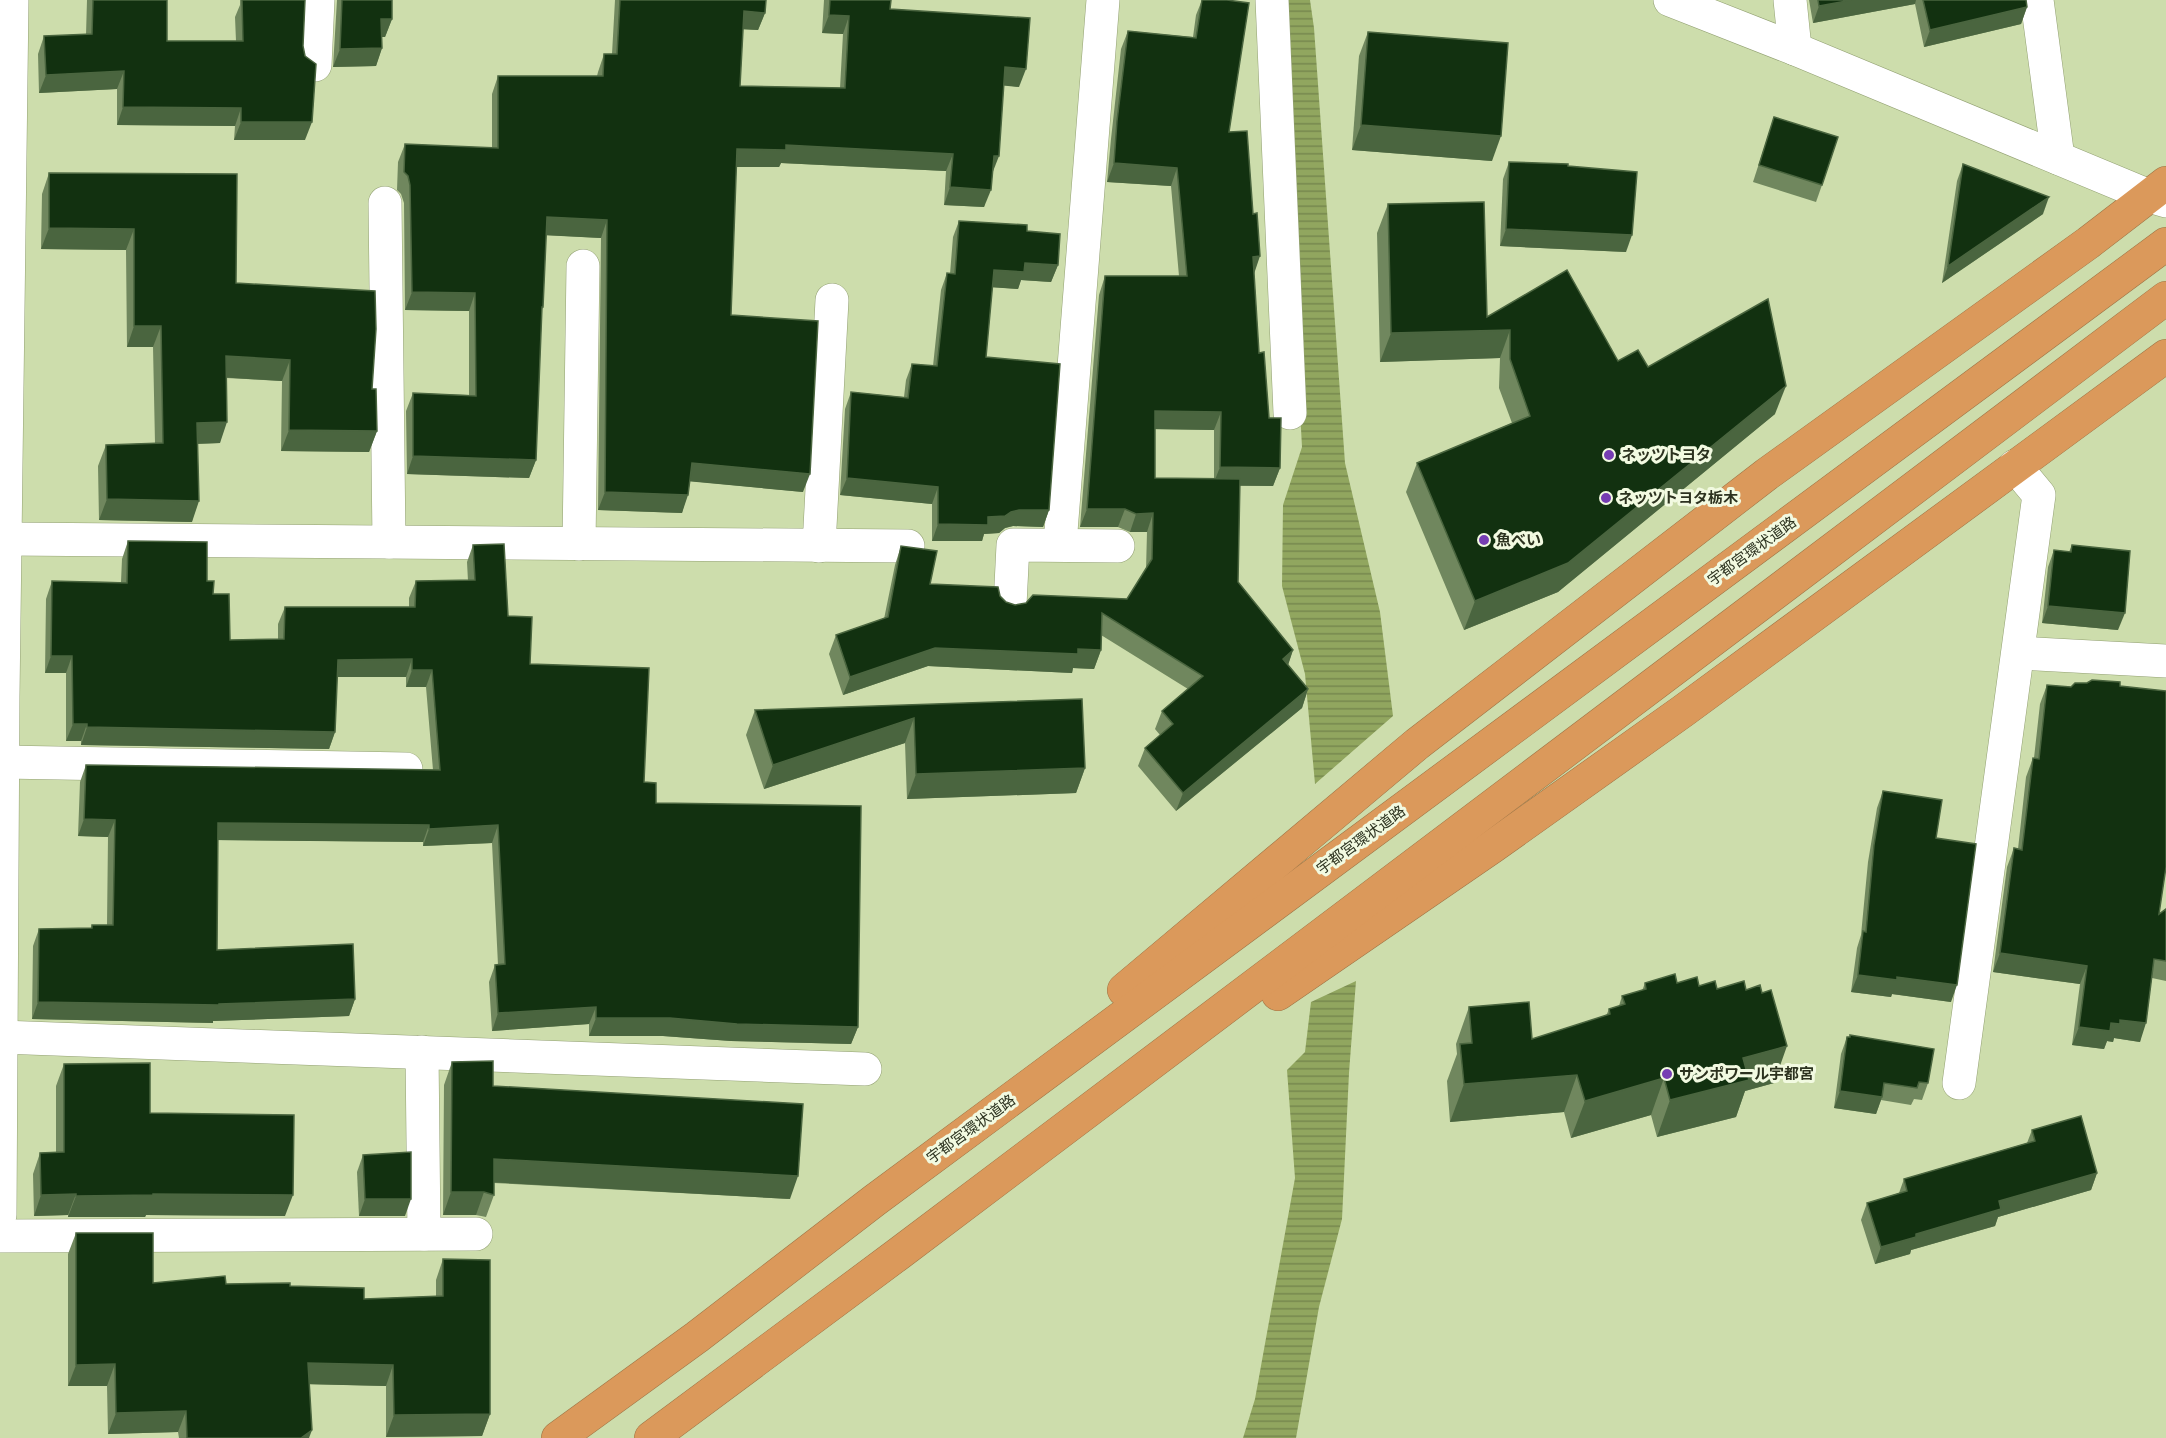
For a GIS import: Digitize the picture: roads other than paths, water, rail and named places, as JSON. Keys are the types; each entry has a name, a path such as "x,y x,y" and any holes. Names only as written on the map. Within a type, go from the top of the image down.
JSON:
{"highway":[{"path":"875,1200 1417,744 1767,474 2160,194"},
{"name":"宇都宮環状道路","path":"558,1438 697,1337 875,1200 2166,244"},
{"path":"651,1438 2166,298"},
{"path":"897,1255 1492,847 1683,711 2166,356"}],"street":[{"path":"0,1215 2,697 7,539 4,396 12,0"},
{"path":"315,65 318,0"},
{"path":"1060,544 1103,0"},
{"path":"1272,0 1290,413"},
{"path":"1670,0 2058,158 2160,194"},
{"path":"1790,0 1795,49"},
{"path":"2037,0 2058,158"},
{"path":"385,203 389,542"},
{"path":"579,544 583,266"},
{"path":"819,546 832,300"},
{"path":"1959,1083 2019,653 2038,495 2015,466"},
{"path":"7,539 908,546"},
{"path":"1010,605 1013,545 1118,546"},
{"path":"2019,653 2166,661"},
{"path":"3,762 406,769"},
{"path":"1,1036 865,1069"},
{"path":"422,1052 424,1234"},
{"path":"0,1236 476,1234"}],"place":[{"name":"ネッツトヨタ","path":"1609,455"},
{"name":"ネッツトヨタ栃木","path":"1606,498"},
{"name":"魚べい","path":"1484,540"},
{"name":"サンポワール宇都宮","path":"1667,1074"}]}
